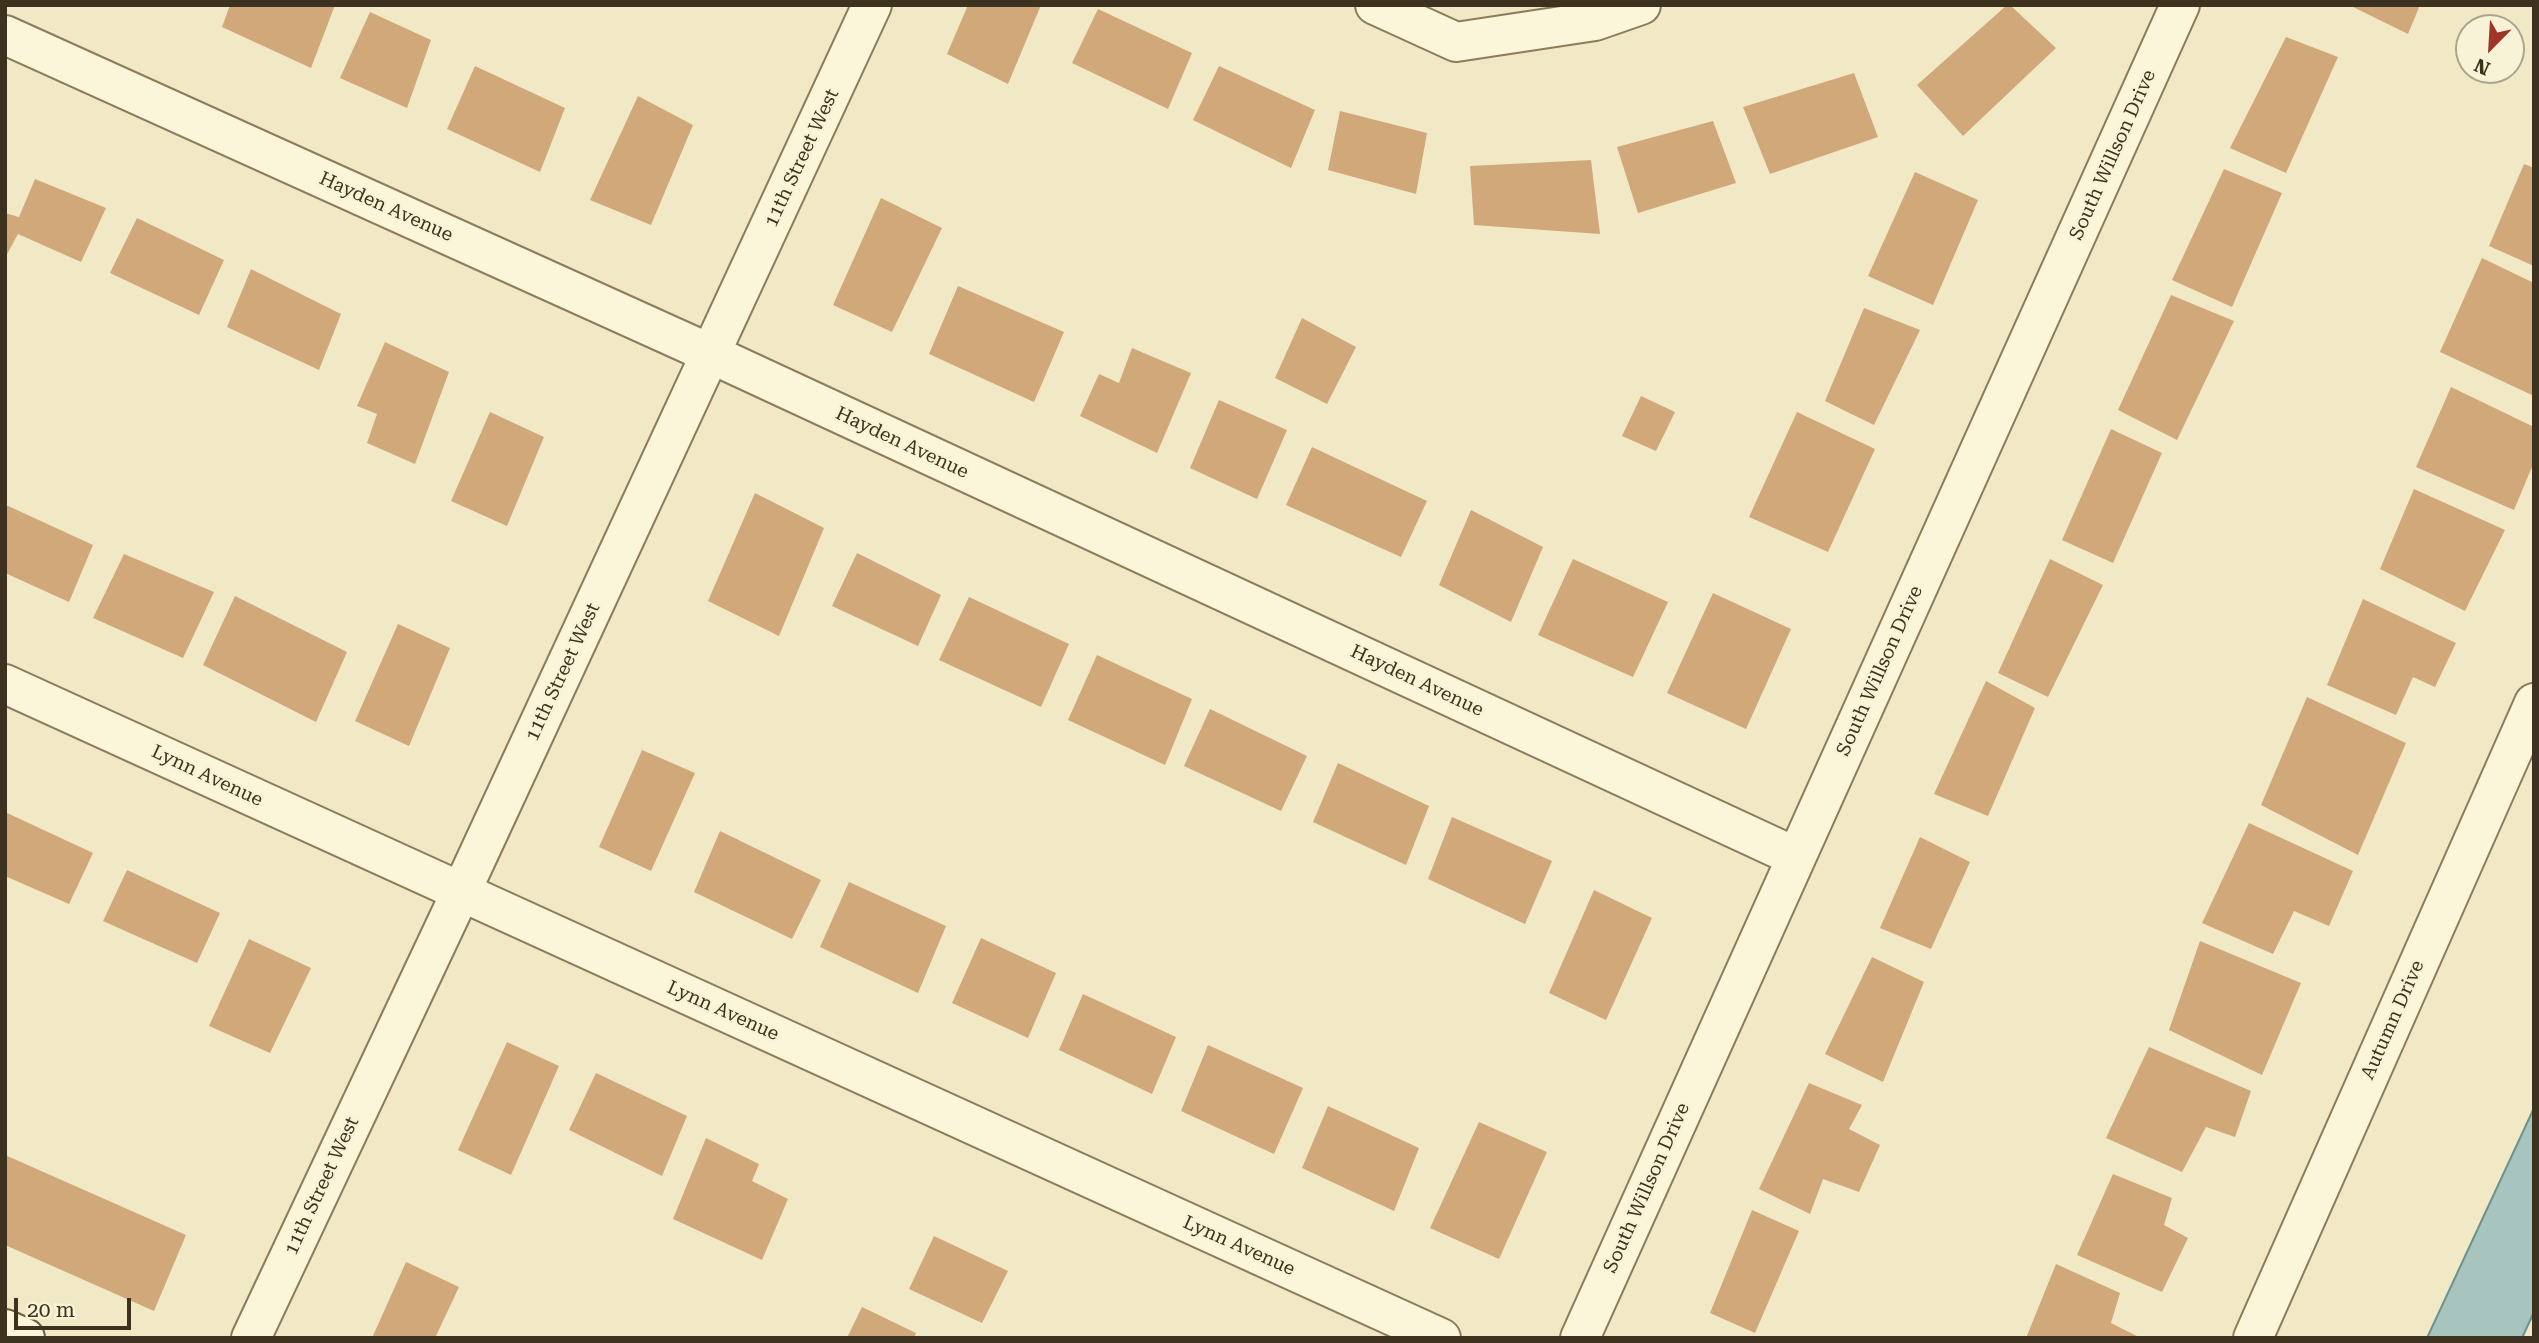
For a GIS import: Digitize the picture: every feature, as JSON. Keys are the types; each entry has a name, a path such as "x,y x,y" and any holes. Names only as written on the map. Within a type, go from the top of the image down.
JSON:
{"street":[{"name":"11th Street West","path":"251,1338 872,5"},
{"path":"1375,5 1456,42 1595,21 1641,5"},
{"name":"South Willson Drive","path":"1580,1338 2180,5"},
{"name":"Hayden Avenue","path":"5,35 711,354 1796,857"},
{"name":"Lynn Avenue","path":"5,684 1441,1338"},
{"name":"Autumn Drive","path":"2253,1338 2534,703"},
{"path":"5,1329 25,1338"}],"water":[{"path":"2534,1108 2534,1312 2522,1338 2427,1338"}],"building":[{"path":"230,5 335,5 311,68 222,27"},
{"path":"968,5 1041,5 1008,84 947,54"},
{"path":"2007,5 2056,48 1963,136 1917,85"},
{"path":"2349,5 2420,5 2408,34"},
{"path":"1098,9 1192,53 1168,109 1072,63"},
{"path":"370,12 431,40 407,108 340,78"},
{"path":"2286,37 2338,57 2286,173 2230,148"},
{"path":"475,66 565,108 540,172 447,129"},
{"path":"1219,66 1315,110 1291,168 1193,120"},
{"path":"1854,73 1878,137 1770,174 1743,107"},
{"path":"638,96 693,125 651,225 590,200"},
{"path":"1340,111 1427,133 1416,194 1328,170"},
{"path":"1713,121 1736,183 1638,213 1617,147"},
{"path":"1591,160 1600,234 1474,225 1470,166"},
{"path":"2524,164 2534,168 2534,266 2489,246"},
{"path":"2224,169 2282,193 2232,307 2172,280"},
{"path":"1915,172 1978,200 1933,305 1868,276"},
{"path":"35,179 106,208 81,262 18,234 5,258 5,213 19,217"},
{"path":"881,198 942,228 892,332 833,305"},
{"path":"137,218 224,260 199,315 110,273"},
{"path":"2482,258 2534,283 2534,396 2440,352"},
{"path":"251,269 341,314 319,370 227,327"},
{"path":"958,286 1064,332 1034,402 929,354"},
{"path":"2171,295 2234,321 2177,440 2118,410"},
{"path":"1864,308 1920,330 1874,425 1825,401"},
{"path":"1302,318 1356,347 1327,404 1275,378"},
{"path":"385,342 449,372 415,464 367,443 377,414 357,406"},
{"path":"1132,348 1191,373 1157,453 1080,416 1099,374 1119,383"},
{"path":"2451,387 2534,427 2534,462 2514,510 2416,467"},
{"path":"1641,396 1675,412 1656,451 1622,436"},
{"path":"1219,400 1287,430 1257,499 1190,468"},
{"path":"490,412 544,437 507,526 451,501"},
{"path":"1797,412 1875,449 1828,552 1749,517"},
{"path":"2111,429 2162,453 2113,563 2062,540"},
{"path":"1312,447 1427,501 1401,557 1286,505"},
{"path":"2414,489 2505,530 2465,611 2380,569"},
{"path":"755,493 824,528 779,636 708,601"},
{"path":"6,505 93,545 69,602 5,573"},
{"path":"1471,510 1543,547 1511,622 1439,585"},
{"path":"857,553 941,595 918,646 832,606"},
{"path":"124,554 214,592 183,658 93,618"},
{"path":"1573,559 1668,602 1633,677 1538,635"},
{"path":"2050,559 2103,585 2048,697 1998,673"},
{"path":"1713,593 1791,629 1746,729 1667,693"},
{"path":"235,596 347,652 316,722 203,665"},
{"path":"969,597 1069,644 1041,707 939,660"},
{"path":"2363,599 2456,643 2435,687 2413,677 2396,715 2327,685"},
{"path":"398,624 450,648 409,746 355,721"},
{"path":"1097,655 1192,699 1165,765 1068,720"},
{"path":"1986,681 2035,708 1988,816 1934,794"},
{"path":"2307,697 2406,743 2358,855 2261,805"},
{"path":"1210,709 1307,756 1281,811 1184,766"},
{"path":"642,750 695,773 651,871 599,847"},
{"path":"1338,763 1429,806 1406,865 1313,822"},
{"path":"5,812 93,853 69,904 5,876"},
{"path":"1452,817 1552,861 1525,924 1428,879"},
{"path":"2249,823 2353,871 2329,926 2294,911 2273,954 2202,923"},
{"path":"720,831 821,880 792,939 694,892"},
{"path":"1920,837 1970,862 1931,949 1880,928"},
{"path":"127,870 220,913 197,963 103,921"},
{"path":"849,882 946,926 918,993 820,947"},
{"path":"1594,890 1652,918 1606,1020 1549,993"},
{"path":"981,938 1056,973 1028,1038 952,1003"},
{"path":"249,939 311,968 270,1053 209,1026"},
{"path":"2200,941 2301,983 2262,1075 2169,1030"},
{"path":"1872,957 1924,982 1883,1082 1825,1054"},
{"path":"1083,994 1176,1037 1152,1094 1059,1050"},
{"path":"507,1042 559,1066 511,1175 458,1150"},
{"path":"1208,1045 1303,1088 1274,1154 1181,1111"},
{"path":"2149,1047 2251,1091 2235,1137 2206,1127 2182,1172 2106,1138"},
{"path":"596,1073 687,1116 662,1176 569,1130"},
{"path":"1809,1083 1862,1105 1849,1129 1880,1145 1859,1192 1823,1179 1810,1214 1759,1189"},
{"path":"1328,1106 1419,1148 1394,1211 1302,1168"},
{"path":"1479,1122 1547,1152 1499,1259 1430,1228"},
{"path":"706,1138 759,1164 752,1181 788,1199 762,1260 673,1219"},
{"path":"5,1155 186,1235 154,1311 5,1245"},
{"path":"2113,1174 2172,1198 2164,1225 2188,1238 2162,1292 2077,1255"},
{"path":"1752,1210 1799,1231 1755,1333 1710,1313"},
{"path":"934,1236 1008,1271 982,1323 909,1289"},
{"path":"406,1262 459,1287 435,1338 372,1338"},
{"path":"2056,1264 2120,1293 2111,1323 2141,1338 2026,1338"},
{"path":"862,1307 916,1333 914,1338 847,1338"}]}
